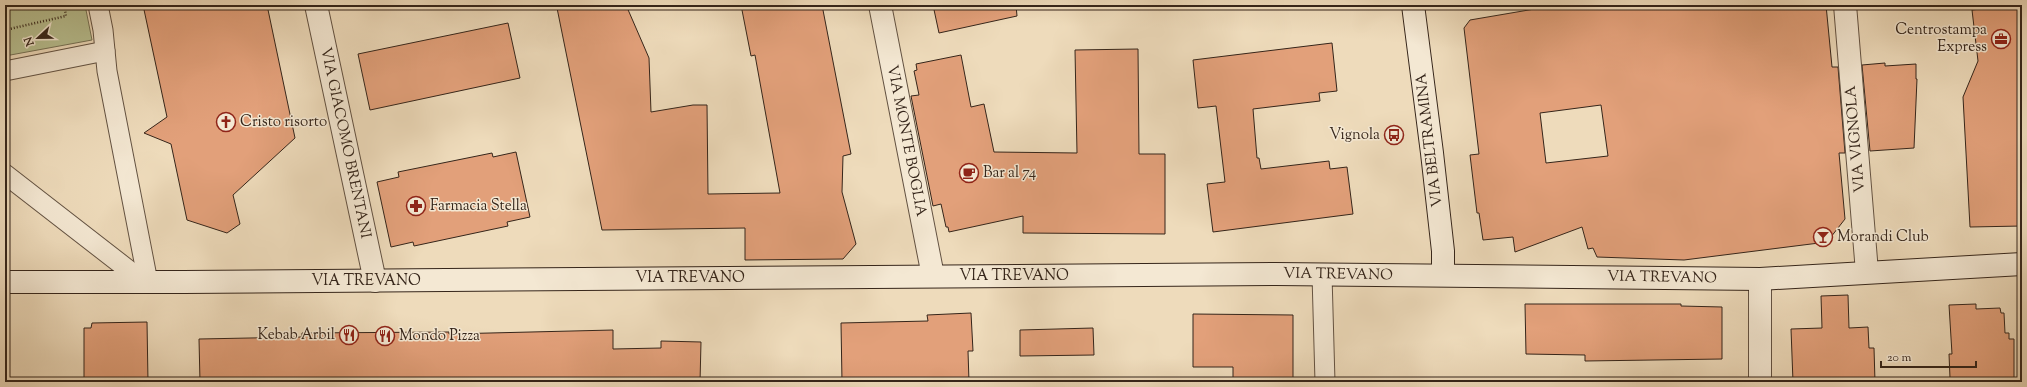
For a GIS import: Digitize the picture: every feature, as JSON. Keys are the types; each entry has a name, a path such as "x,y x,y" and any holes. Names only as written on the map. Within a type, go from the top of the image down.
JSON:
{"main road":[{"name":"VIA GIACOMO BRENTANI","path":"316,5 375,281"},
{"name":"VIA MONTE BOGLIA","path":"880,5 933,276"},
{"name":"VIA BELTRAMINA","path":"1413,5 1433,160 1443,251 1443,275"},
{"name":"VIA VIGNOLA","path":"1845,5 1867,272"},
{"name":"VIA TREVANO","path":"5,282 375,281 1276,274 1760,279 2022,264"},
{"path":"1760,279 1760,382"}],"lane":[{"path":"98,5 109,79 146,282"},
{"path":"5,71 105,51"},
{"path":"5,174 146,282"},
{"path":"1322,275 1325,382"}],"path":[{"path":"5,30 66,16 64,5"}],"green space":[{"path":"5,5 85,5 92,40 5,56"}],"building":[{"name":"Cristo risorto","path":"143,5 267,5 295,138 233,195 240,224 227,233 187,220 171,144 144,133 167,117"},
{"path":"574,5 626,5 649,58 651,112 693,105 707,105 708,194 780,193 755,55 751,56 741,5 822,5 851,154 843,156 842,192 856,244 843,259 745,260 745,228 602,230 557,8"},
{"path":"933,5 1016,5 1017,16 939,33"},
{"path":"1558,5 1826,5 1832,67 1838,67 1845,153 1839,153 1845,219 1827,242 1684,260 1597,257 1593,248 1588,249 1582,227 1515,252 1513,237 1483,240 1479,213 1477,213 1470,155 1479,154 1464,28 1470,20","holes":["1601,105 1608,156 1546,163 1540,113"]},
{"path":"2022,5 2022,226 1970,227 1963,97 1978,61 1972,10"},
{"path":"508,23 520,78 370,110 358,54"},
{"path":"1332,43 1337,91 1319,93 1320,101 1253,109 1257,158 1259,158 1261,169 1329,161 1330,169 1347,167 1353,214 1213,232 1207,184 1225,182 1216,106 1198,108 1193,60"},
{"path":"1138,49 1139,154 1165,154 1165,234 1023,233 1023,216 949,232 948,227 946,227 941,204 933,206 911,96 919,95 914,71 917,70 916,64 961,55 971,107 984,104 994,152 1077,153 1075,50"},
{"path":"1885,63 1885,66 1916,64 1917,79 1914,148 1870,151 1862,65"},
{"path":"516,152 530,217 507,222 508,226 414,246 413,242 391,247 377,182 399,177 398,172 492,153 493,157"},
{"path":"1848,295 1849,328 1868,327 1869,348 1874,348 1875,382 1793,382 1791,329 1822,328 1821,296"},
{"path":"1525,304 1681,304 1681,306 1722,307 1722,359 1585,361 1585,355 1526,354"},
{"path":"1976,304 1976,309 2000,308 2001,313 2004,313 2005,333 2009,333 2009,339 2014,339 2014,379 2011,379 2011,382 1954,382 1953,378 1950,378 1949,354 1952,354 1949,305"},
{"path":"971,313 973,351 968,351 969,382 842,382 841,323 928,321 927,315"},
{"path":"1193,314 1293,315 1293,382 1233,382 1233,367 1193,367"},
{"path":"147,322 148,382 84,382 84,328 91,328 92,323"},
{"path":"1093,328 1094,355 1020,356 1020,330"},
{"path":"613,330 613,349 661,348 661,341 701,342 700,382 200,382 199,339 302,337 302,333 449,332 449,334"}],"place":[{"name":"Centrostampa Express","path":"2001,39"},
{"name":"Cristo risorto","path":"226,122"},
{"name":"Vignola","path":"1394,135"},
{"name":"Bar al 74","path":"969,173"},
{"name":"Farmacia Stella","path":"416,206"},
{"name":"Morandi Club","path":"1823,237"},
{"name":"Kebab Arbil","path":"349,335"},
{"name":"Mondo Pizza","path":"385,336"}]}
